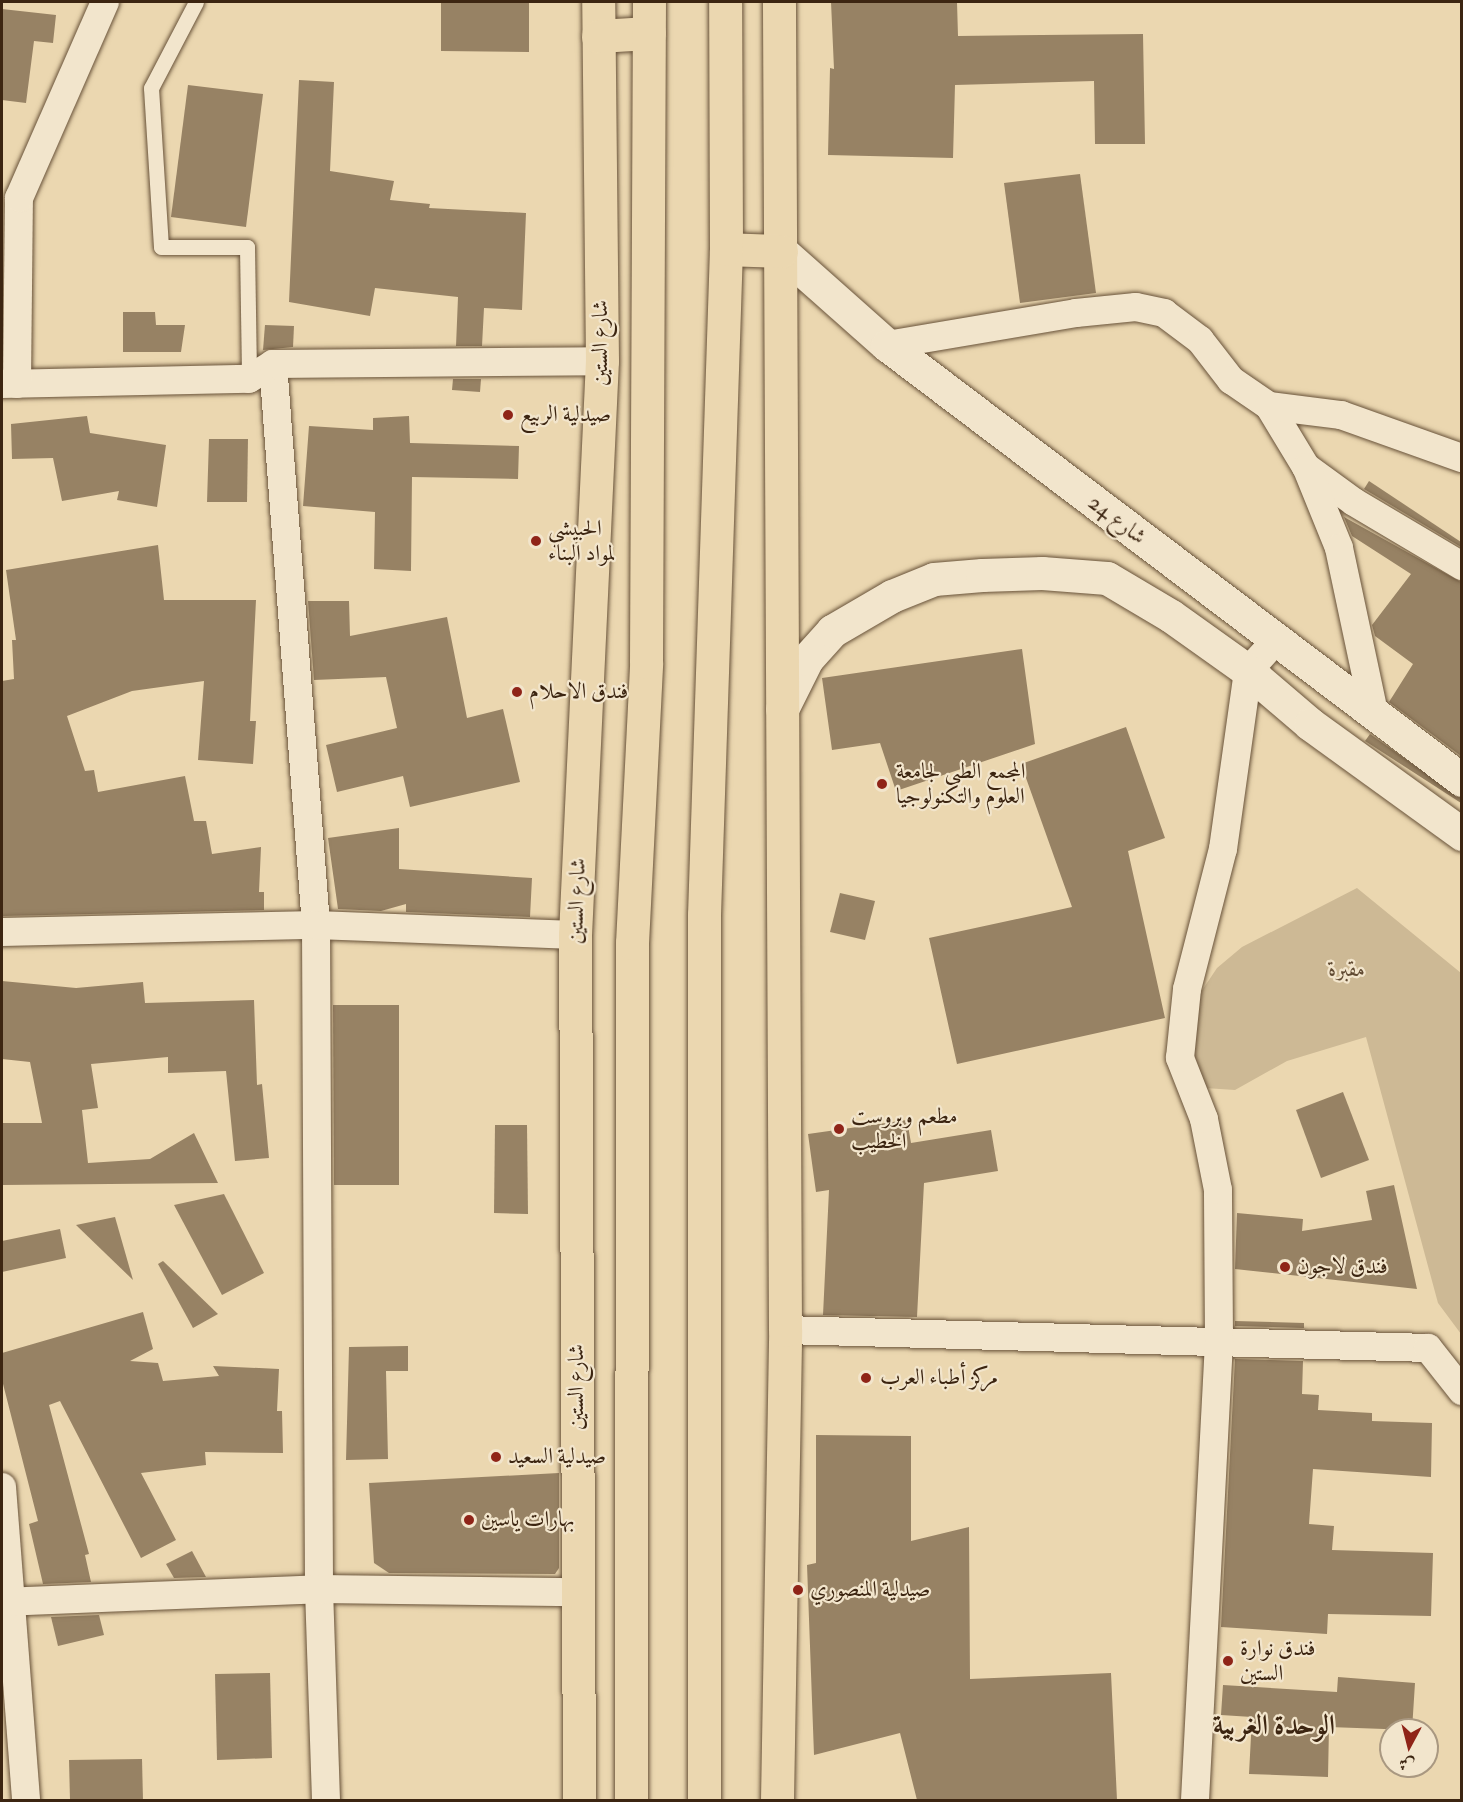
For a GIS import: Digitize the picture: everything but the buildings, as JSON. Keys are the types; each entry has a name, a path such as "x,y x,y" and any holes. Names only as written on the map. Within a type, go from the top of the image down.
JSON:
{"main road":[{"name":"شارع الستين","path":"579,1800 575,935 602,361 598,2"},
{"name":"شارع الستين","path":"631,1800 632,943 646,662 649,2"},
{"path":"704,1800 704,915 726,249 725,2"},
{"path":"777,1800 785,1330 779,2"},
{"path":"598,36 648,33"},
{"path":"726,249 781,250"}],"street":[{"path":"105,2 19,198 9,384 249,379 273,364 602,361"},
{"name":"شارع 24","path":"781,250 887,345 1461,780"},
{"path":"887,345 1136,307 1164,313 1182,326 1200,340 1232,380 1269,406 1306,467 1339,548 1374,713"},
{"path":"273,364 316,925 319,1589 326,1800"},
{"path":"1269,406 1341,416 1461,458"},
{"path":"1306,467 1354,502 1461,566"},
{"path":"782,709 807,659 832,631 892,596 934,579 1042,573 1107,578 1171,616 1248,671 1310,724 1461,834"},
{"path":"1195,1800 1219,1340 1218,1190 1204,1119 1180,1058 1187,989 1223,849 1248,671 1276,640"},
{"path":"2,932 316,925 575,935"},
{"path":"785,1330 1219,1340 1428,1348 1461,1391"},
{"path":"2,1487 6,1602 26,1800"},
{"path":"6,1602 319,1589 578,1592"}],"lane":[{"path":"196,2 151,88 161,247 248,247 249,379"}],"green space":[{"name":"مقبرة","path":"1357,888 1461,973 1461,1334 1438,1303 1366,1037 1287,1061 1235,1090 1205,1088 1189,1038 1197,998 1217,968 1242,947"}],"place":[{"name":"صيدلية الربيع","path":"508,415"},
{"name":"الحبيشي لمواد البناء","path":"536,541"},
{"name":"فندق الاحلام","path":"517,692"},
{"name":"المجمع الطبي لجامعة العلوم والتكنولوجيا","path":"882,784"},
{"name":"مطعم وبروست الخطيب","path":"839,1129"},
{"name":"فندق لاجون","path":"1285,1267"},
{"name":"مركز أطباء العرب","path":"866,1378"},
{"name":"صيدلية السعيد","path":"496,1457"},
{"name":"بهارات ياسين","path":"469,1520"},
{"name":"صيدلية المنصوري","path":"798,1590"},
{"name":"فندق نوارة الستين","path":"1228,1661"}],"district":[{"name":"الوحدة الغربية","path":"1274,1726"}]}
